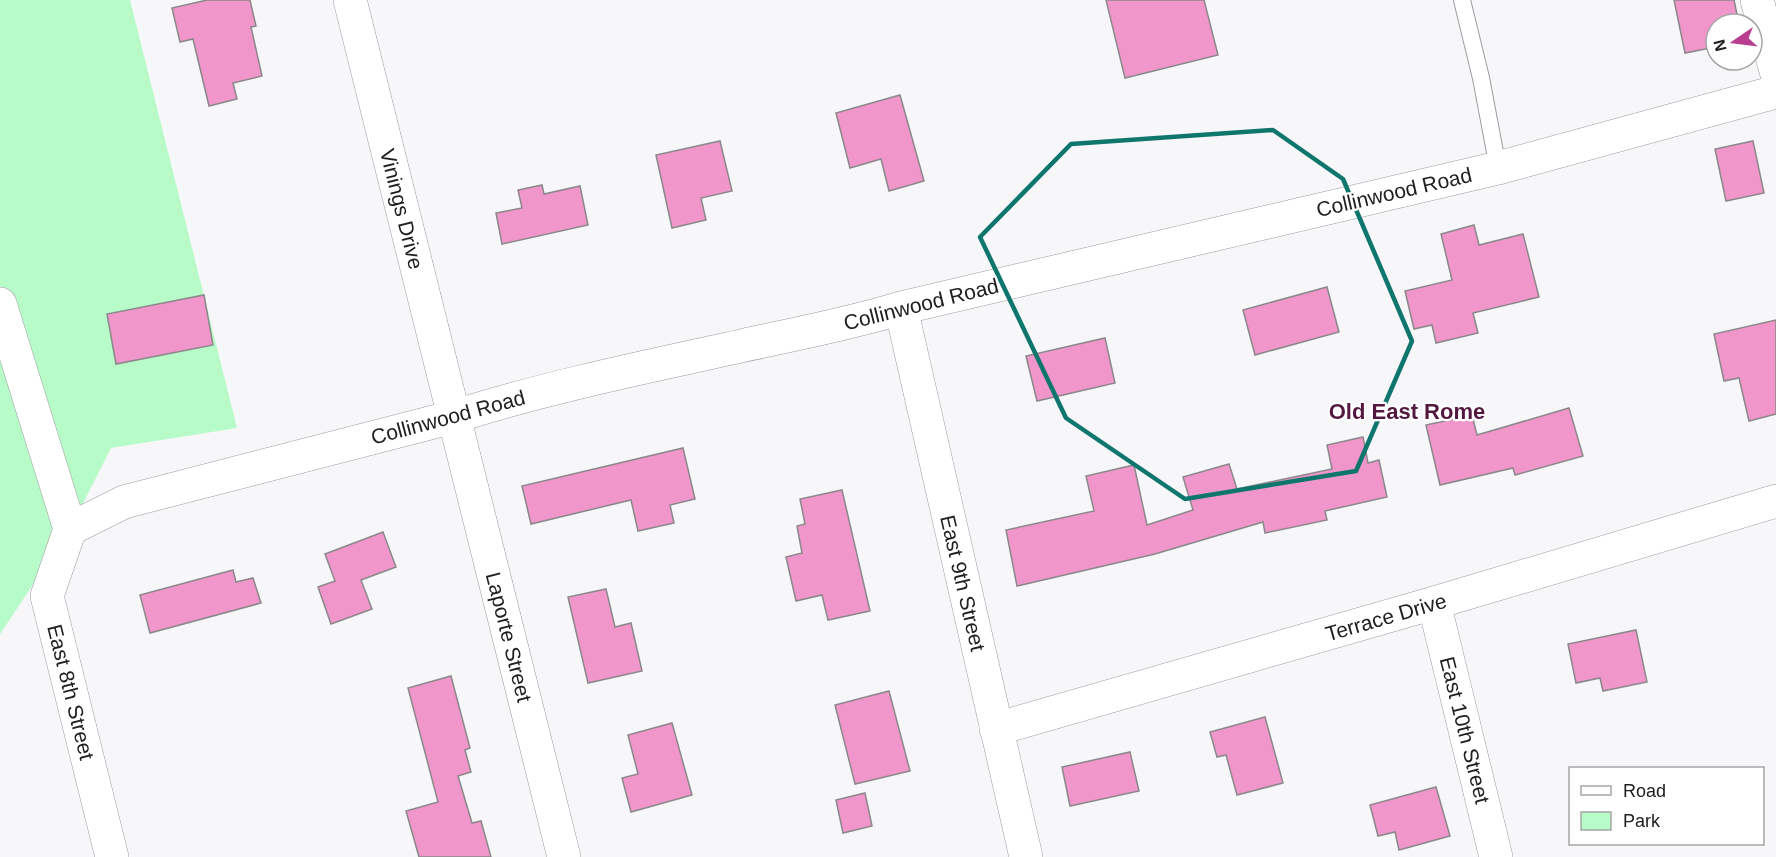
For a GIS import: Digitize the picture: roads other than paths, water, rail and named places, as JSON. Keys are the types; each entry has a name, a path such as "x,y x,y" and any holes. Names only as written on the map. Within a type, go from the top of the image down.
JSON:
{"street":[{"name":"Vinings Drive","path":"350,0 453,417"},
{"path":"1757,0 1776,71"},
{"name":"Collinwood Road","path":"70,529 124,502 503,402 666,362 864,319 901,308 1498,168 1776,92"},
{"path":"0,304 70,529"},
{"name":"East 9th Street","path":"901,308 1026,857"},
{"name":"Laporte Street","path":"453,417 564,857"},
{"name":"Terrace Drive","path":"996,729 1434,603 1776,501"},
{"name":"East 8th Street","path":"70,529 47,596 112,857"},
{"name":"East 10th Street","path":"1434,603 1496,857"}],"lane":[{"path":"1462,0 1481,78 1498,168"}],"district":[{"name":"Old East Rome","path":"1407,411"}]}
